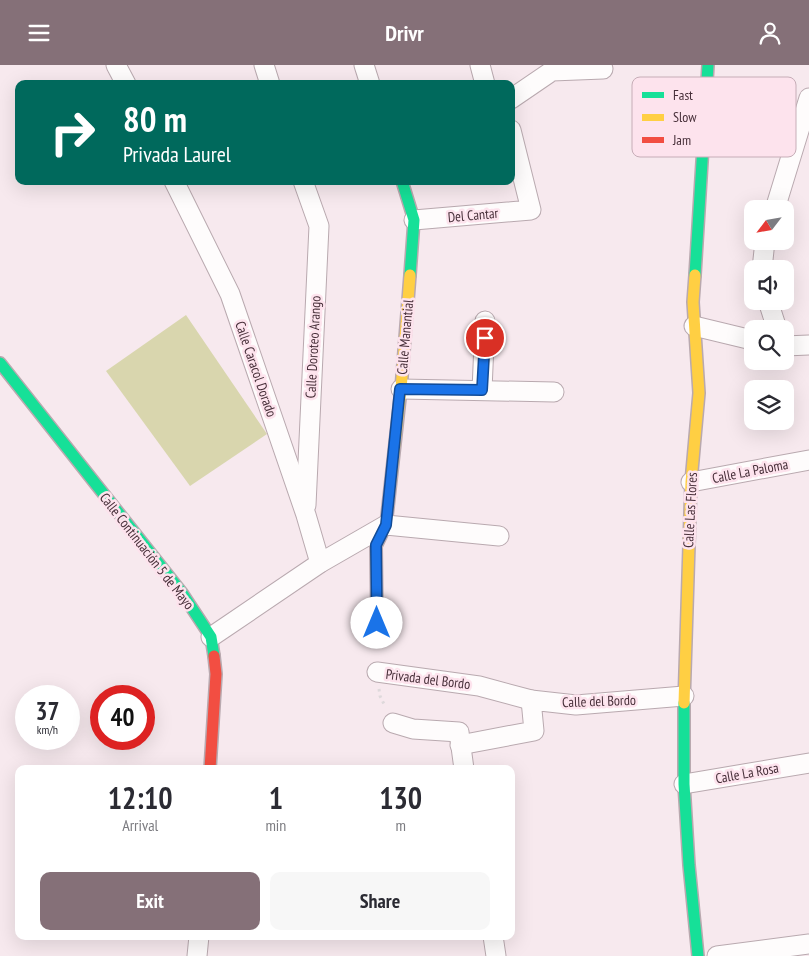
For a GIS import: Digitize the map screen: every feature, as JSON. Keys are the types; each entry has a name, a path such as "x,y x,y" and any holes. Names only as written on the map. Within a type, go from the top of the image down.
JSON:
{"street":[{"path":"116,65 124,80"},
{"path":"264,65 269,80"},
{"path":"364,65 369,80"},
{"path":"480,65 484,80"},
{"path":"515,96 552,71 602,69"},
{"path":"796,140 809,98"},
{"name":"Del Cantar","path":"414,221 531,210 515,146"},
{"name":"Calle Las Flores","path":"698,956 689,865 684,784 684,696 691,482 699,393 693,302 702,157"},
{"path":"778,200 791,157"},
{"name":"Calle Caracol Dorado","path":"176,185 230,294 306,515 320,563"},
{"name":"Calle Doroteo Arango","path":"304,185 319,226 306,515"},
{"name":"Calle Manantial","path":"377,623 376,545 386,525 414,221 403,185"},
{"path":"482,390 485,321"},
{"path":"694,326 744,338"},
{"path":"794,346 809,345"},
{"name":"Calle Continuación 5 de Mayo","path":"0,363 182,593 211,637 216,674 210,765"},
{"path":"400,389 554,392"},
{"name":"Calle La Paloma","path":"691,482 809,460"},
{"path":"211,637 320,563 386,525 499,536"},
{"name":"Privada del Bordo","path":"377,672 479,686 531,701"},
{"name":"Calle del Bordo","path":"531,701 576,705 684,696"},
{"path":"394,723 413,729 459,738 534,731 531,701"},
{"path":"459,738 463,765"},
{"name":"Calle La Rosa","path":"684,784 809,763"},
{"path":"197,956 199,940"},
{"path":"494,940 496,956"},
{"path":"717,956 809,944"}],"shaded area":[{"path":"186,315 267,434 190,486 106,371"}],"traffic: fast":[{"path":"707,77 708,65"},
{"path":"695,275 702,157"},
{"path":"403,185 414,220 410,275"},
{"path":"0,363 182,593 211,637 214,656"},
{"path":"684,703 684,784 689,865 698,956"}],"traffic: slow":[{"path":"377,623 376,546 386,525 401,389 410,275"},
{"path":"684,703 691,482 699,393 693,302 695,275"}],"traffic: jam":[{"path":"210,765 216,674 214,656"}],"route":[{"path":"377,623 376,545 386,525 400,389 482,390 485,338"}]}
